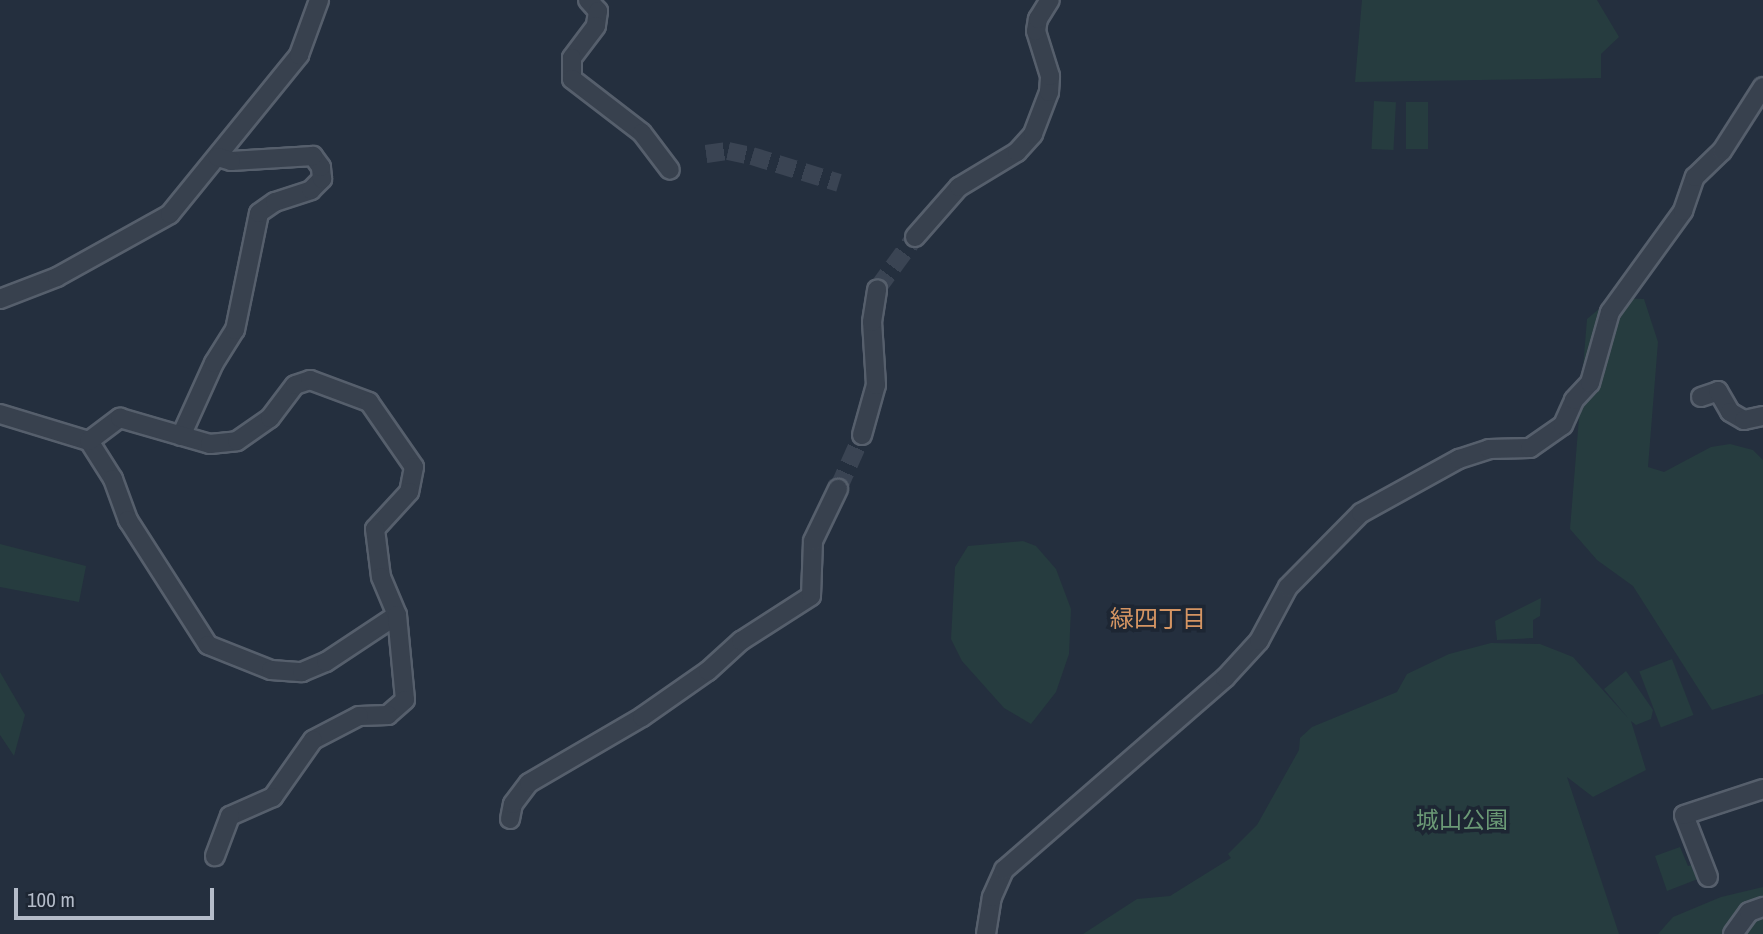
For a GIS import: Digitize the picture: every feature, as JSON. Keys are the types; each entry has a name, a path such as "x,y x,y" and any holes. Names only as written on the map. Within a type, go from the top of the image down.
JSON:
{"street":[{"path":"0,299 57,277 160,221 218,157 299,55 319,0"},
{"path":"588,0 598,11 596,26 572,58 572,79 642,133 670,170"},
{"path":"915,237 959,187 1017,152 1033,134 1049,92 1050,76 1036,31 1038,19 1050,0"},
{"path":"986,934 992,897 1004,870 1225,678 1259,641 1288,587 1361,513 1458,460 1489,449 1530,447 1563,425 1574,400 1590,383 1610,312 1683,211 1695,177 1722,151 1763,87"},
{"path":"181,436 214,363 235,330 259,213 275,202 311,190 322,179 321,167 313,156 232,162 218,157"},
{"path":"862,435 876,385 872,322 877,289"},
{"path":"89,441 120,418 210,444 237,441 270,418 304,380 331,385 369,402 391,439 412,460 416,473 409,492 375,529 381,577 397,615 405,700 388,715 359,716 313,740 273,797 230,816 215,856"},
{"path":"1701,397 1718,391 1730,412 1744,420 1763,416"},
{"path":"0,414 89,441 113,479 128,520 208,645 271,670 302,671 326,662 397,615"},
{"path":"510,819 513,804 529,783 642,717 708,671 741,641 811,596 813,541 838,489"},
{"path":"1708,877 1684,815 1763,789"},
{"path":"1732,934 1749,912 1763,907"}],"green space":[{"path":"1362,0 1597,0 1619,37 1601,54 1601,78 1355,82"},
{"path":"1374,101 1396,102 1393,150 1371,149"},
{"path":"1406,102 1428,102 1428,149 1406,149"},
{"path":"1612,298 1644,299 1658,342 1648,467 1664,472 1711,447 1730,444 1753,450 1763,460 1763,694 1712,710 1633,586 1597,560 1570,529 1587,319"},
{"path":"1023,541 1036,546 1056,569 1071,609 1069,654 1056,692 1031,724 1004,708 962,661 951,639 955,567 968,546"},
{"path":"0,544 86,566 79,602 0,587"},
{"path":"1541,598 1540,616 1533,620 1533,638 1497,640 1495,621"},
{"name":"城山公園","path":"1491,643 1540,644 1573,657 1628,718 1604,689 1626,671 1653,710 1651,719 1636,725 1631,721 1646,770 1593,797 1567,777 1619,934 1083,934 1137,899 1170,896 1231,858 1228,854 1257,825 1299,750 1300,738 1312,727 1397,692 1407,674 1449,654"},
{"path":"1672,659 1694,715 1661,728 1639,672"},
{"path":"0,672 25,715 14,756 0,735"},
{"path":"1680,847 1688,866 1698,863 1703,877 1667,891 1655,856"},
{"path":"1763,887 1763,934 1658,934 1673,917 1721,897"}],"tunnel":[{"path":"706,154 728,151 752,156 839,183"},
{"path":"877,289 915,237"},
{"path":"838,489 862,435"}],"district":[{"name":"緑四丁目","path":"1158,619"}]}
